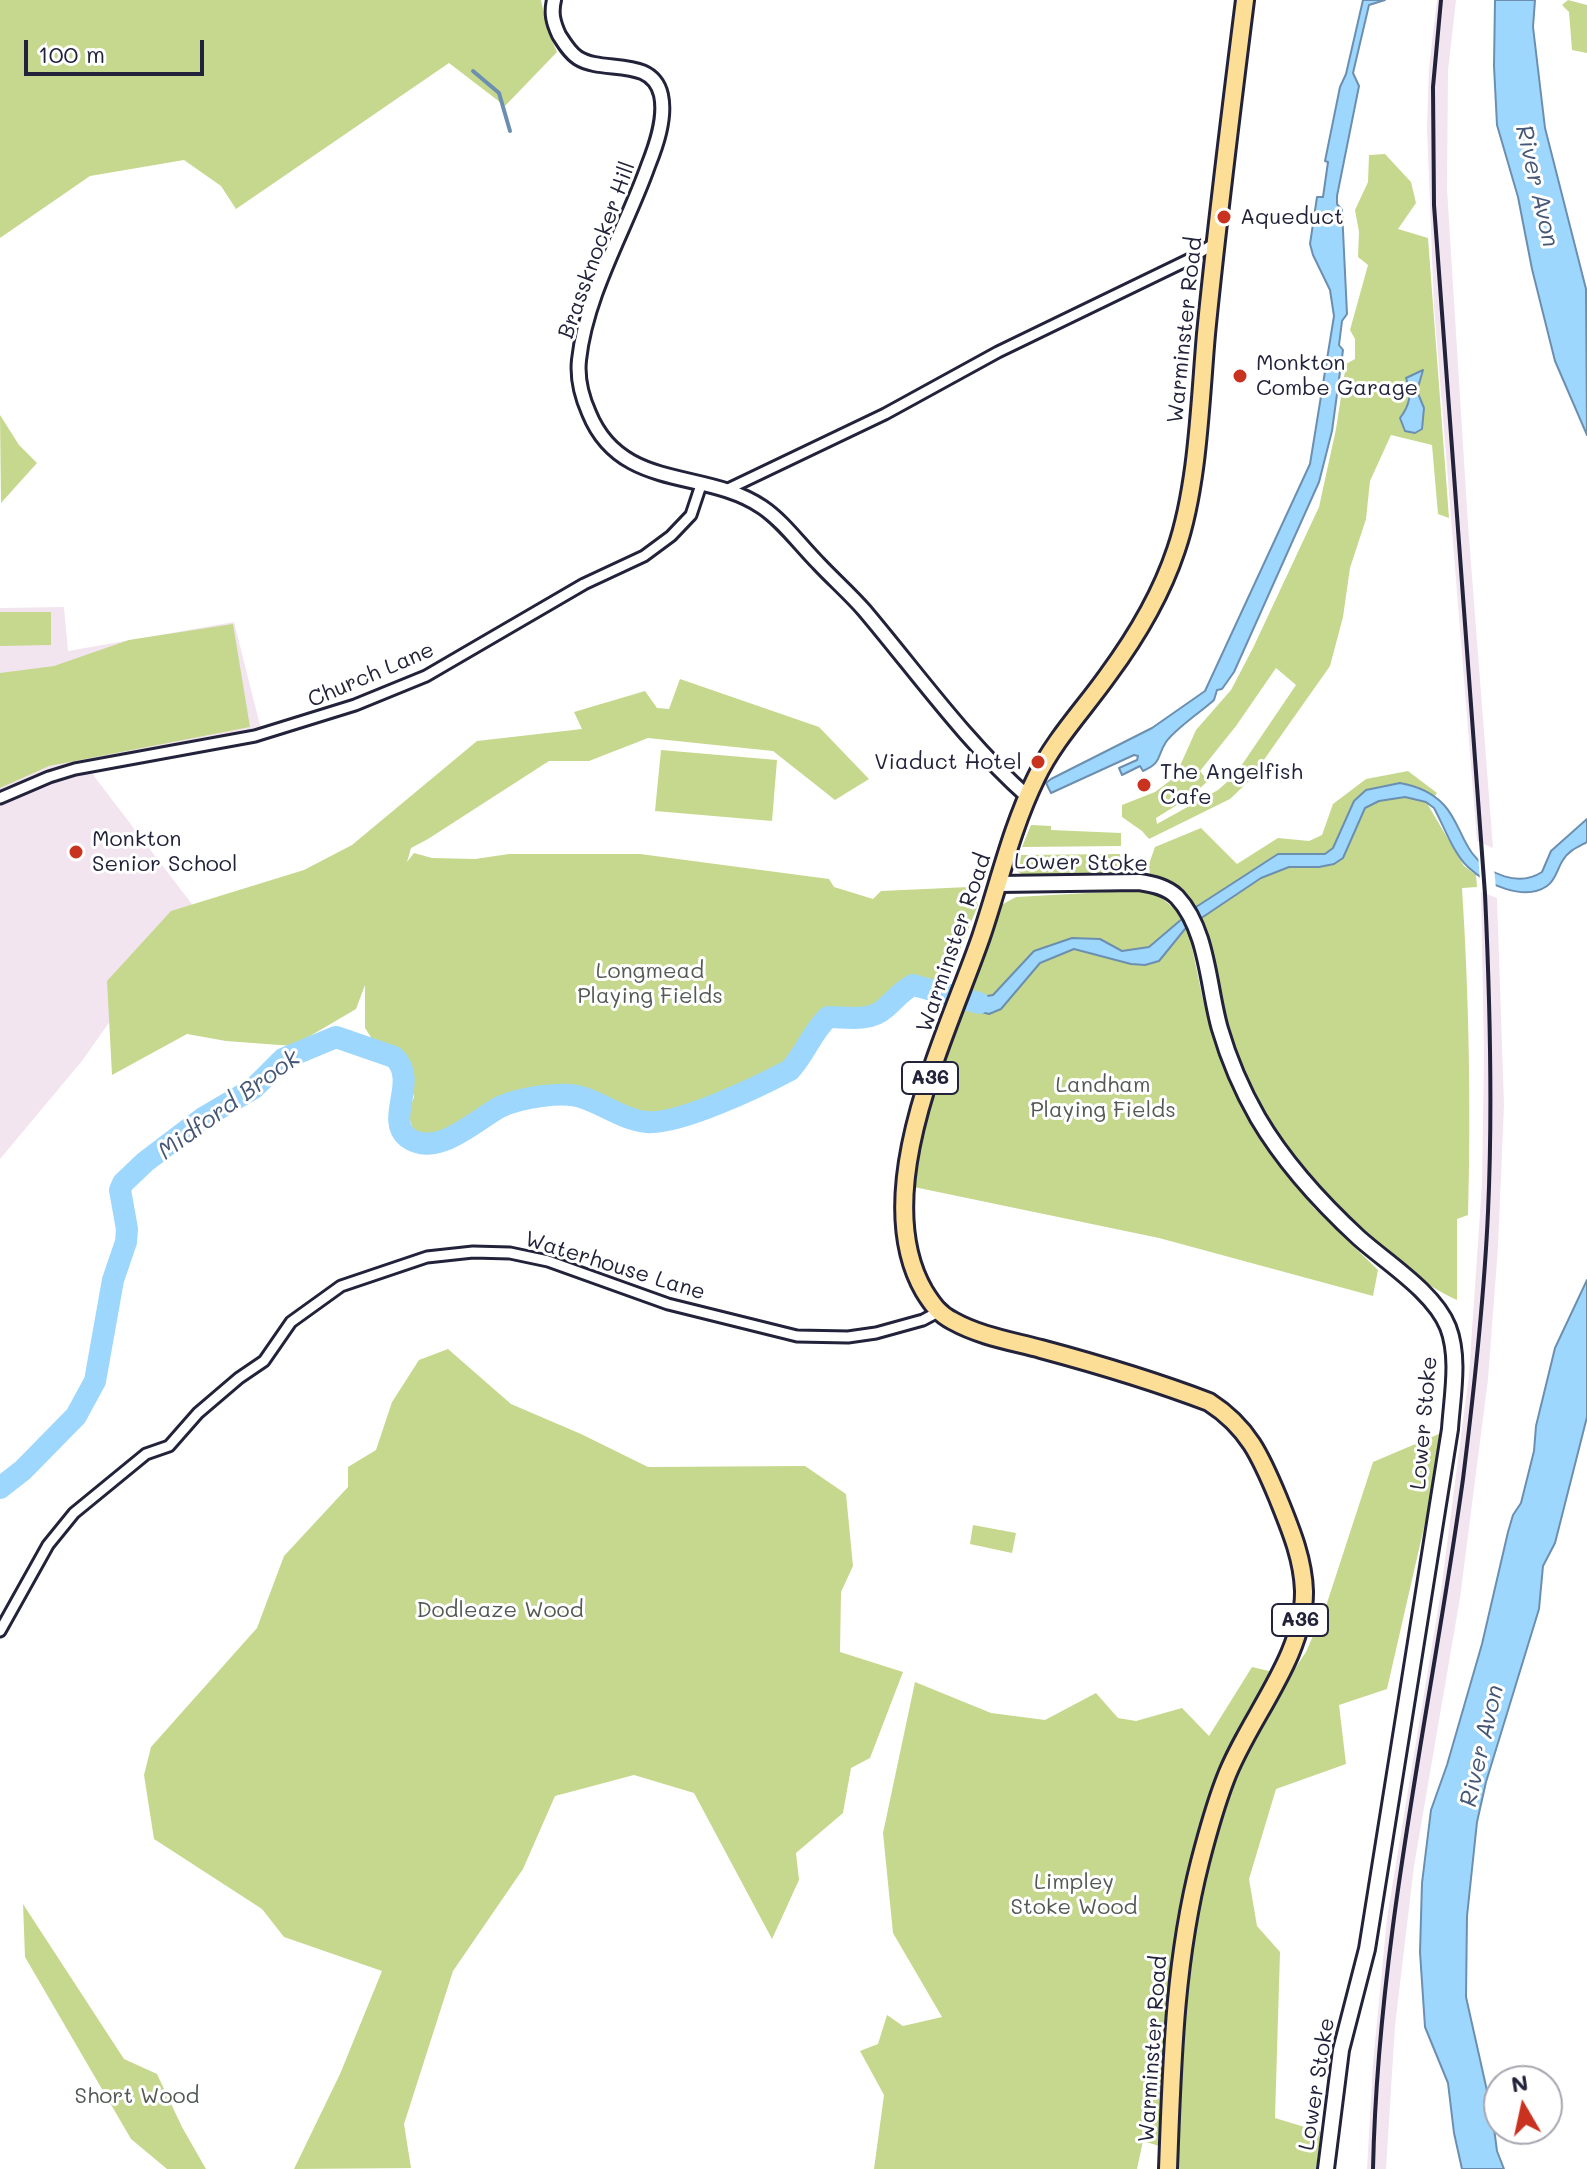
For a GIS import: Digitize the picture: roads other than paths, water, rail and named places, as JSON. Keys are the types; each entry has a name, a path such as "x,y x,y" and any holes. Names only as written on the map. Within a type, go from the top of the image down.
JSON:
{"highway":[{"name":"Warminster Road","path":"1168,2169 1176,1994 1182,1946 1200,1861 1225,1779 1298,1633 1304,1591 1296,1546 1260,1454 1227,1413 1182,1392 973,1331 938,1312 918,1280 905,1220 905,1174 911,1138 999,884 1022,791 1036,777 1136,633 1162,586 1176,550 1190,488 1198,428 1215,243 1245,0"}],"main road":[{"name":"Lower Stoke","path":"999,884 1139,882 1170,891 1184,907 1193,925 1225,1045 1238,1080 1278,1150 1308,1188 1429,1299 1449,1329 1453,1349 1450,1429 1367,1949 1335,2083 1326,2169"}],"street":[{"name":"Brassknocker Hill","path":"554,0 552,15 557,31 564,44 578,58 643,73 656,84 661,94 662,111 655,146 584,330 578,380 593,423 609,445 627,460 745,496 766,509 861,607 990,763 1022,791"},
{"path":"726,490 885,414 998,352 1188,260 1215,243"},
{"name":"Church Lane","path":"0,798 75,769 255,736 313,720 426,676 584,584 644,556 671,536 691,515 701,485"},
{"name":"Waterhouse Lane","path":"0,1631 48,1545 74,1513 146,1454 169,1446 198,1413 264,1361 291,1322 341,1286 427,1257 473,1252 510,1253 548,1261 668,1304 797,1336 848,1337 876,1333 923,1320 938,1312"}],"water":[{"path":"1363,0 1385,0 1369,5 1353,73 1359,86 1337,196 1337,204 1342,210 1347,314 1342,321 1339,345 1343,350 1332,431 1319,482 1234,672 1222,689 1217,690 1214,700 1170,737 1156,762 1149,768 1143,771 1140,766 1122,775 1119,768 1137,760 1138,756 1134,755 1051,793 1046,783 1051,779 1152,728 1205,691 1310,464 1334,316 1330,290 1310,244 1317,197 1323,197 1328,162 1325,161 1340,87 1346,74"},
{"name":"River Avon","path":"1495,0 1535,0 1533,27 1545,128 1586,289 1587,435 1555,361 1518,197 1497,125"},
{"path":"1423,370 1417,391 1424,408 1422,429 1415,433 1405,431 1400,418 1409,399 1406,378"},
{"path":"1400,783 1424,790 1439,800 1452,816 1472,853 1486,867 1504,876 1524,878 1542,872 1551,851 1587,819 1587,842 1568,854 1547,886 1517,892 1495,885 1468,867 1453,847 1434,808 1426,802 1405,797 1379,801 1365,808 1343,858 1334,864 1319,867 1289,867 1261,878 1185,929 1159,961 1145,965 1131,964 1074,949 1040,963 1001,1009 989,1014 956,1005 960,993 976,998 993,995 1034,951 1072,938 1100,939 1122,951 1149,947 1196,907 1278,854 1325,854 1333,848 1354,801 1366,790"},
{"name":"River Avon","path":"1587,1280 1587,1417 1555,1543 1543,1566 1539,1609 1486,1782 1477,1822 1467,1916 1466,1997 1483,2073 1483,2145 1496,2145 1504,2169 1462,2169 1448,2083 1425,2027 1420,1952 1422,1883 1431,1810 1482,1644 1508,1532 1521,1503 1555,1348"}],"waterway":[{"path":"473,71 499,93 510,131"},
{"name":"Midford Brook","path":"0,1488 23,1470 76,1416 95,1381 113,1280 126,1242 127,1229 120,1190 123,1183 145,1162 203,1118 254,1088 283,1059 336,1037 394,1057 401,1066 403,1077 401,1129 418,1143 430,1144 455,1136 500,1107 542,1096 575,1096 647,1122 679,1117 719,1103 790,1070 828,1017 872,1016 913,985 979,1003"}],"railway":[{"path":"1373,2169 1377,2082 1395,1909 1471,1413 1484,1279 1490,1172 1485,894 1434,205 1433,87 1441,0"}],"place":[{"name":"Aqueduct","path":"1224,217"},
{"name":"Monkton Combe Garage","path":"1240,376"},
{"name":"Viaduct Hotel","path":"1038,762"},
{"name":"The Angelfish Cafe","path":"1144,785"},
{"name":"Monkton Senior School","path":"76,852"}],"park label":[{"name":"Longmead Playing Fields","path":"650,984"},
{"name":"Landham Playing Fields","path":"1103,1098"},
{"name":"Dodleaze Wood","path":"500,1610"},
{"name":"Limpley Stoke Wood","path":"1074,1894"},
{"name":"Short Wood","path":"137,2096"}]}
